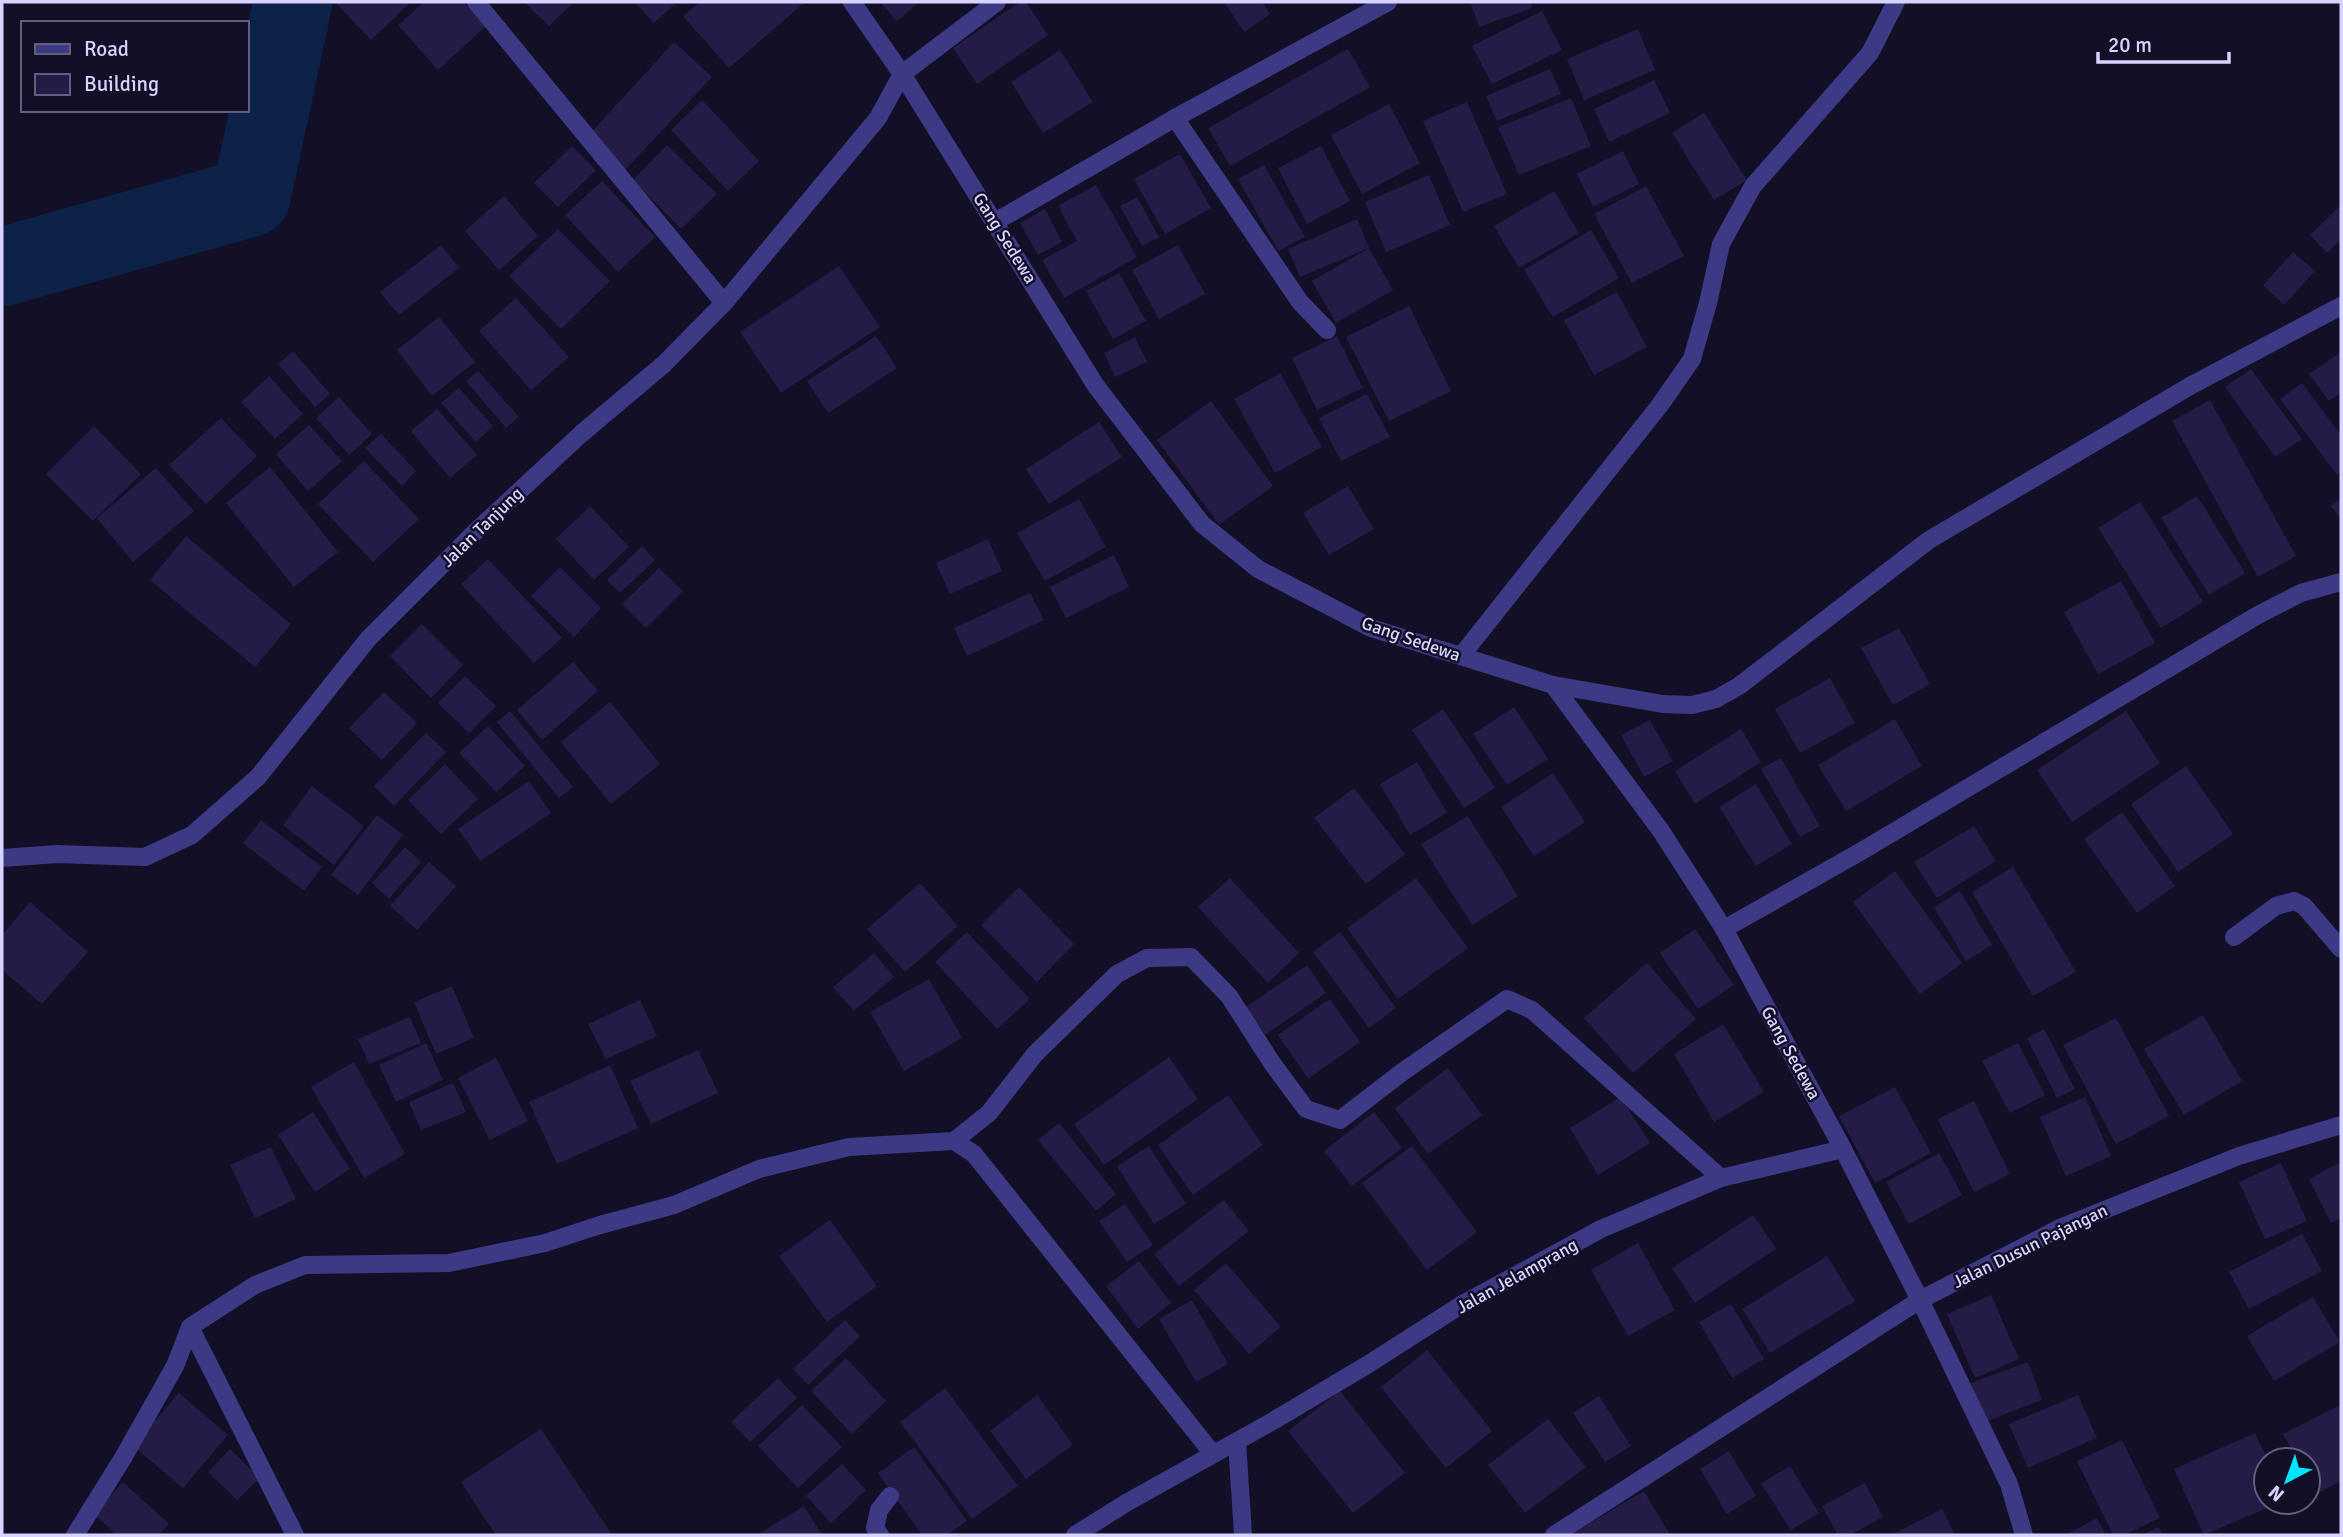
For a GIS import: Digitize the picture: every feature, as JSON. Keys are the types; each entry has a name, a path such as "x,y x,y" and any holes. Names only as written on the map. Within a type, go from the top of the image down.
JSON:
{"street":[{"path":"476,2 724,303"},
{"name":"Gang Sedewa","path":"852,2 902,74 1096,386 1202,524 1258,569 1371,628 1553,685 1661,831 1724,929 1843,1149"},
{"path":"902,74 997,2"},
{"path":"995,222 1175,118 1388,2"},
{"path":"1461,656 1660,405 1692,359 1721,244 1753,186 1870,53 1895,2"},
{"name":"Jalan Tanjung","path":"2,858 57,854 145,857 192,835 258,777 368,639 454,553 581,434 664,364 724,303 878,118 902,74"},
{"path":"1175,118 1300,302 1327,330"},
{"path":"1553,685 1663,704 1692,705 1716,699 1739,686 1928,540 2190,386 2341,306"},
{"path":"1724,929 1860,852 2258,615 2301,593 2341,582"},
{"path":"2234,937 2276,906 2294,901 2304,906 2341,949"},
{"path":"75,1535 175,1366 190,1327 255,1285 305,1265 449,1263 545,1243 674,1205 759,1169 849,1147 954,1141 989,1114 1035,1054 1117,974 1147,958 1191,957 1229,996 1272,1063 1306,1109 1340,1120 1401,1073 1507,999 1542,1017 1721,1178"},
{"name":"Jalan Dusun Pajangan","path":"1554,1535 1920,1300 2062,1227 2239,1156 2341,1125"},
{"path":"954,1141 974,1154 1213,1454"},
{"path":"1843,1149 2009,1484 2024,1535"},
{"name":"Jalan Jelamprang","path":"1075,1535 1367,1365 1461,1305 1601,1230 1721,1178 1843,1149"},
{"path":"190,1327 295,1535"},
{"path":"1237,1441 1244,1535"},
{"path":"880,1535 875,1528 879,1510 890,1496"}],"building":[{"path":"335,2 411,2 371,40"},
{"path":"424,2 464,2 486,26 438,70 398,25"},
{"path":"524,2 574,2 549,26"},
{"path":"635,2 677,2 654,23"},
{"path":"700,2 805,2 729,68 683,16"},
{"path":"880,2 919,2 897,21"},
{"path":"1020,2 1026,2 1048,35 977,84 953,48"},
{"path":"1224,2 1262,2 1270,14 1244,32"},
{"path":"1470,2 1530,2 1532,8 1479,27"},
{"path":"1542,11 1562,50 1492,84 1472,46"},
{"path":"1638,29 1655,70 1584,100 1567,59"},
{"path":"674,42 712,77 625,170 588,136"},
{"path":"1348,49 1370,87 1230,166 1208,128"},
{"path":"1060,50 1093,102 1043,133 1011,82"},
{"path":"1550,69 1561,94 1497,121 1486,96"},
{"path":"1654,80 1670,113 1609,142 1594,109"},
{"path":"1571,98 1591,146 1519,175 1498,127"},
{"path":"702,100 759,161 728,191 671,130"},
{"path":"1467,102 1507,194 1463,212 1423,121"},
{"path":"1389,104 1420,163 1362,194 1331,135"},
{"path":"1704,113 1747,180 1714,200 1672,133"},
{"path":"667,145 717,194 681,229 633,180"},
{"path":"572,146 596,170 558,207 534,183"},
{"path":"1321,146 1350,201 1307,224 1278,168"},
{"path":"1623,151 1639,184 1593,207 1577,174"},
{"path":"1180,154 1211,208 1165,234 1134,179"},
{"path":"1264,165 1305,237 1278,251 1238,179"},
{"path":"1429,175 1450,225 1386,252 1365,202"},
{"path":"602,181 655,237 618,272 565,215"},
{"path":"1096,185 1137,257 1064,298 1042,260 1077,241 1058,206"},
{"path":"1646,186 1684,256 1632,283 1594,214"},
{"path":"1554,191 1579,233 1519,268 1494,226"},
{"path":"504,196 538,236 499,270 465,231"},
{"path":"1137,197 1159,237 1142,246 1120,206"},
{"path":"2341,205 2341,240 2327,253 2310,235"},
{"path":"1045,209 1062,242 1038,255 1020,223"},
{"path":"1357,219 1369,248 1300,277 1288,249"},
{"path":"558,229 610,281 561,329 509,276"},
{"path":"1591,230 1619,278 1553,317 1524,270"},
{"path":"441,245 459,268 399,315 380,292"},
{"path":"1178,245 1205,294 1159,319 1132,270"},
{"path":"1369,248 1393,290 1336,323 1312,281"},
{"path":"2293,252 2315,271 2284,305 2263,285"},
{"path":"839,266 880,327 781,393 740,332"},
{"path":"1119,273 1146,321 1113,339 1086,291"},
{"path":"1617,292 1647,347 1594,375 1564,320"},
{"path":"516,298 569,357 531,390 479,331"},
{"path":"1409,306 1451,391 1389,421 1346,337"},
{"path":"439,317 475,362 432,396 397,350"},
{"path":"876,336 897,368 828,413 807,381"},
{"path":"1337,336 1363,388 1317,410 1292,358"},
{"path":"1135,337 1147,362 1115,377 1104,353"},
{"path":"293,351 330,394 315,407 278,364"},
{"path":"2341,352 2341,393 2329,401 2309,374"},
{"path":"2251,369 2302,439 2275,457 2225,387"},
{"path":"478,371 519,417 506,428 466,381"},
{"path":"1280,373 1322,447 1275,473 1234,399"},
{"path":"269,376 303,414 275,439 241,402"},
{"path":"2302,383 2341,435 2341,472 2337,475 2280,399"},
{"path":"459,388 493,426 476,442 441,403"},
{"path":"1367,394 1390,437 1341,461 1319,418"},
{"path":"339,397 372,434 349,455 316,418"},
{"path":"2210,400 2296,556 2258,577 2172,421"},
{"path":"1211,401 1273,486 1219,525 1157,440"},
{"path":"437,409 477,455 450,478 411,431"},
{"path":"221,418 257,456 206,504 169,465"},
{"path":"1099,422 1122,457 1049,504 1026,469"},
{"path":"309,425 342,461 308,491 276,454"},
{"path":"94,426 141,474 93,521 46,474"},
{"path":"381,434 416,471 402,486 365,448"},
{"path":"364,461 419,519 373,562 318,504"},
{"path":"270,467 338,552 294,587 226,503"},
{"path":"156,468 194,511 133,562 97,518"},
{"path":"1348,486 1374,529 1329,555 1303,513"},
{"path":"2197,496 2245,573 2209,595 2161,518"},
{"path":"2341,498 2341,520 2331,506"},
{"path":"1079,499 1106,547 1045,581 1017,533"},
{"path":"2140,502 2203,602 2161,628 2098,528"},
{"path":"590,506 629,547 594,580 556,539"},
{"path":"186,536 291,624 255,667 150,580"},
{"path":"988,539 1002,571 950,594 936,563"},
{"path":"642,546 655,560 620,593 607,580"},
{"path":"1114,555 1129,587 1066,618 1050,587"},
{"path":"488,559 562,638 534,663 461,584"},
{"path":"560,567 601,608 574,637 531,596"},
{"path":"659,568 683,591 646,628 622,604"},
{"path":"2121,581 2155,643 2098,674 2064,612"},
{"path":"1030,593 1044,620 967,656 954,628"},
{"path":"422,624 463,665 431,698 390,656"},
{"path":"1899,628 1930,684 1893,705 1861,648"},
{"path":"573,662 598,691 542,740 517,710"},
{"path":"465,676 496,706 469,733 438,703"},
{"path":"1830,678 1855,723 1800,753 1775,709"},
{"path":"384,692 417,723 382,760 349,728"},
{"path":"610,702 660,764 611,804 561,742"},
{"path":"1514,707 1548,759 1507,785 1473,734"},
{"path":"1443,709 1495,788 1464,808 1412,730"},
{"path":"510,711 573,787 559,798 497,722"},
{"path":"2126,711 2160,763 2072,822 2037,770"},
{"path":"1895,719 1922,766 1846,811 1818,765"},
{"path":"1650,720 1673,761 1644,777 1621,735"},
{"path":"488,726 525,766 496,792 459,753"},
{"path":"1741,729 1761,762 1695,804 1675,771"},
{"path":"426,733 446,752 394,806 374,786"},
{"path":"1781,758 1820,826 1800,837 1761,769"},
{"path":"1417,762 1447,813 1410,835 1380,784"},
{"path":"445,764 478,799 441,834 408,800"},
{"path":"2186,766 2233,834 2178,872 2131,804"},
{"path":"1553,773 1585,822 1534,856 1501,807"},
{"path":"529,781 551,813 480,861 458,829"},
{"path":"1756,784 1792,844 1756,866 1719,807"},
{"path":"312,786 364,826 334,865 283,825"},
{"path":"1354,788 1405,854 1366,884 1314,818"},
{"path":"2122,812 2175,886 2137,913 2084,839"},
{"path":"377,815 403,835 358,895 331,875"},
{"path":"1468,816 1518,896 1472,925 1421,844"},
{"path":"261,820 322,867 304,891 243,843"},
{"path":"1974,826 1996,861 1937,898 1914,862"},
{"path":"405,847 421,862 389,899 372,883"},
{"path":"429,862 456,886 417,930 390,906"},
{"path":"2013,867 2076,972 2033,996 1972,892"},
{"path":"1895,871 1962,963 1920,994 1853,902"},
{"path":"1230,878 1299,953 1268,983 1198,907"},
{"path":"1416,878 1468,948 1398,999 1347,928"},
{"path":"920,883 958,926 905,972 867,929"},
{"path":"1019,887 1074,944 1037,982 981,925"},
{"path":"1960,891 1992,945 1966,961 1934,907"},
{"path":"30,902 88,952 42,1004 2,970 2,935"},
{"path":"1695,929 1734,985 1698,1009 1660,953"},
{"path":"967,932 1030,999 997,1029 935,962"},
{"path":"1340,932 1396,1008 1369,1028 1313,952"},
{"path":"874,953 894,977 854,1011 833,987"},
{"path":"1647,963 1696,1019 1633,1073 1584,1018"},
{"path":"1307,965 1326,993 1265,1035 1246,1007"},
{"path":"929,979 962,1038 904,1071 870,1012"},
{"path":"452,986 474,1038 436,1054 414,1002"},
{"path":"1330,999 1360,1042 1308,1079 1278,1035"},
{"path":"640,1000 657,1036 606,1059 588,1024"},
{"path":"2203,1015 2242,1081 2184,1115 2144,1049"},
{"path":"410,1017 421,1043 369,1064 358,1039"},
{"path":"2116,1018 2169,1116 2116,1144 2063,1045"},
{"path":"1723,1024 1764,1092 1714,1122 1674,1054"},
{"path":"2044,1029 2075,1089 2057,1098 2027,1038"},
{"path":"426,1043 443,1080 396,1102 379,1065"},
{"path":"2018,1043 2045,1095 2010,1113 1982,1061"},
{"path":"698,1050 718,1093 651,1124 630,1081"},
{"path":"1169,1057 1198,1099 1104,1165 1074,1124"},
{"path":"496,1058 528,1121 490,1140 458,1078"},
{"path":"354,1062 405,1154 364,1178 311,1087"},
{"path":"610,1065 638,1128 557,1164 529,1102"},
{"path":"1448,1068 1482,1115 1428,1154 1395,1108"},
{"path":"453,1083 466,1112 421,1130 409,1102"},
{"path":"1895,1087 1931,1153 1875,1183 1839,1116"},
{"path":"1228,1095 1263,1145 1193,1195 1158,1145"},
{"path":"1621,1097 1650,1143 1598,1175 1570,1128"},
{"path":"2085,1097 2111,1156 2066,1176 2040,1117"},
{"path":"1974,1101 2010,1174 1974,1192 1938,1119"},
{"path":"313,1112 350,1169 315,1192 278,1135"},
{"path":"1374,1112 1402,1148 1352,1186 1324,1151"},
{"path":"1059,1123 1116,1194 1096,1211 1038,1140"},
{"path":"1149,1146 1186,1204 1154,1224 1117,1166"},
{"path":"1412,1146 1477,1232 1427,1270 1362,1183"},
{"path":"271,1147 296,1199 255,1218 230,1165"},
{"path":"1939,1153 1962,1195 1909,1224 1886,1182"},
{"path":"2341,1162 2341,1218 2331,1223 2309,1179"},
{"path":"2281,1163 2307,1221 2265,1239 2239,1182"},
{"path":"1224,1200 1249,1231 1179,1286 1154,1254"},
{"path":"1125,1204 1153,1245 1127,1262 1099,1221"},
{"path":"1753,1215 1776,1249 1695,1303 1672,1268"},
{"path":"830,1220 877,1286 827,1322 779,1256"},
{"path":"2302,1234 2322,1271 2249,1309 2229,1272"},
{"path":"1638,1243 1675,1310 1628,1336 1591,1270"},
{"path":"1827,1256 1855,1301 1770,1353 1742,1309"},
{"path":"1139,1261 1171,1303 1138,1329 1106,1286"},
{"path":"1226,1263 1281,1327 1249,1354 1194,1290"},
{"path":"1991,1295 2019,1359 1975,1378 1947,1314"},
{"path":"2313,1297 2340,1342 2274,1381 2247,1336"},
{"path":"1192,1300 1228,1364 1196,1382 1159,1319"},
{"path":"1731,1304 1764,1359 1732,1378 1699,1322"},
{"path":"845,1320 860,1336 808,1385 793,1369"},
{"path":"1427,1350 1492,1431 1446,1468 1381,1387"},
{"path":"846,1358 886,1401 852,1434 811,1391"},
{"path":"2028,1362 2042,1400 1985,1422 1971,1383"},
{"path":"778,1378 797,1398 750,1442 731,1422"},
{"path":"945,1388 1018,1486 972,1519 900,1422"},
{"path":"1340,1391 1405,1473 1353,1513 1288,1431"},
{"path":"179,1393 228,1435 183,1488 133,1446"},
{"path":"1037,1395 1073,1445 1026,1479 990,1431"},
{"path":"2078,1395 2097,1438 2028,1468 2009,1424"},
{"path":"1599,1396 1631,1446 1605,1462 1573,1413"},
{"path":"802,1405 842,1447 798,1488 758,1446"},
{"path":"2340,1405 2341,1481 2322,1491 2322,1446 2289,1446 2283,1434"},
{"path":"1548,1419 1586,1467 1525,1513 1488,1465"},
{"path":"541,1429 612,1535 496,1535 461,1482"},
{"path":"2255,1433 2261,1446 2252,1446 2252,1514 2204,1535 2174,1469"},
{"path":"2122,1440 2160,1518 2124,1535 2113,1535 2077,1461"},
{"path":"914,1447 967,1521 947,1535 922,1535 878,1473"},
{"path":"230,1449 260,1478 237,1500 208,1472"},
{"path":"1729,1451 1756,1496 1727,1514 1700,1469"},
{"path":"842,1464 866,1490 831,1523 806,1496"},
{"path":"1790,1466 1819,1513 1791,1530 1761,1483"},
{"path":"123,1482 169,1524 158,1535 117,1535 94,1514"},
{"path":"1865,1483 1883,1517 1850,1535 1838,1535 1822,1506"},
{"path":"1644,1491 1670,1535 1570,1535"},
{"path":"804,1506 822,1535 761,1535 760,1533"},
{"path":"1942,1509 1955,1535 1891,1535"},
{"path":"2097,1518 2106,1535 2065,1535"},
{"path":"2158,1527 2163,1535 2142,1535"}],"waterway":[{"path":"2,267 251,197 293,2"}]}
